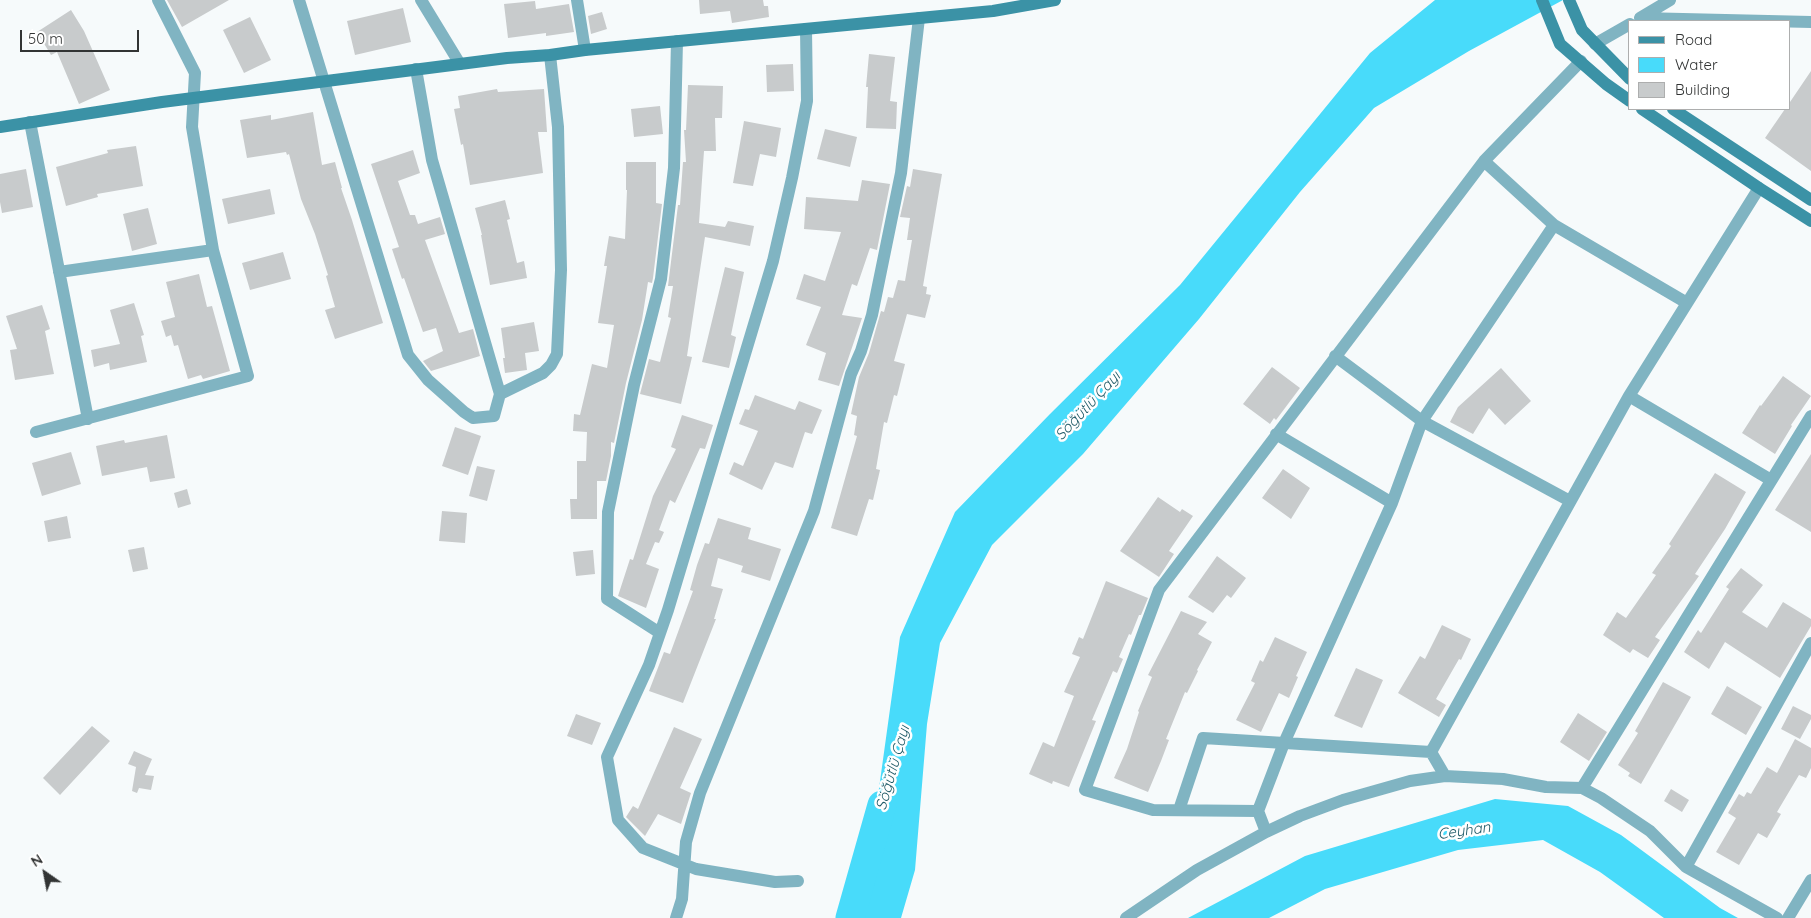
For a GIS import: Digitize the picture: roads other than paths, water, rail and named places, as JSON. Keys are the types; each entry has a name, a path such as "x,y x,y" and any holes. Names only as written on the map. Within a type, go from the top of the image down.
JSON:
{"street":[{"path":"36,432 248,376 213,250 192,127 194,73 158,0"},
{"path":"299,0 408,356 428,380 464,412 473,418 494,416 500,394 432,160 416,69"},
{"path":"422,0 460,64"},
{"path":"577,0 585,50"},
{"path":"0,127 193,98 507,58 993,11 1055,0"},
{"path":"1542,0 1560,44 1606,84 1628,100"},
{"path":"1569,0 1582,30 1628,77"},
{"path":"1637,20 1670,0"},
{"path":"676,918 682,899 686,842 700,793 814,512 851,374 861,350 872,314 901,174 919,18"},
{"path":"1791,22 1811,22"},
{"path":"1595,44 1628,25"},
{"path":"798,881 774,882 696,869 643,848 618,820 607,757 649,665 660,634 773,261 807,100 806,29"},
{"path":"660,634 607,599 608,512 634,385 661,279 674,168 677,41"},
{"path":"500,394 543,372 551,365 557,354 561,270 558,126 550,55"},
{"path":"1258,811 1153,810 1085,790 1159,590 1484,161 1581,61"},
{"path":"1643,110 1811,221"},
{"path":"1675,110 1811,200"},
{"path":"30,122 88,419"},
{"path":"1484,161 1554,225 1687,303"},
{"path":"1431,752 1629,396 1759,188"},
{"path":"1266,832 1258,811 1284,743 1392,503 1422,421 1554,225"},
{"path":"59,272 213,250"},
{"path":"1335,356 1422,421 1570,501"},
{"path":"1629,396 1772,480"},
{"path":"1582,788 1811,416"},
{"path":"1276,434 1392,503"},
{"path":"1686,867 1811,644"},
{"path":"1179,810 1203,738 1431,752"},
{"path":"1431,752 1444,776"},
{"path":"1126,918 1197,870 1266,832 1343,800 1410,782 1444,776 1503,779 1546,787 1582,788 1602,798 1650,832 1686,867 1777,918"},
{"path":"1788,918 1811,880"}],"water":[{"path":"1435,0 1563,0 1469,51 1374,108 1300,192 1199,319 1083,454 992,545 940,643 927,724 915,870 901,918 861,918 900,637 955,512 1050,414 1180,285 1370,53"},
{"name":"Ceyhan","path":"1495,799 1568,806 1621,835 1720,908 1738,918 1664,918 1600,872 1543,840 1458,850 1325,889 1269,918 1188,918 1305,856"}],"waterway":[{"name":"Söğütlü Çayı","path":"850,918 882,805"}]}
